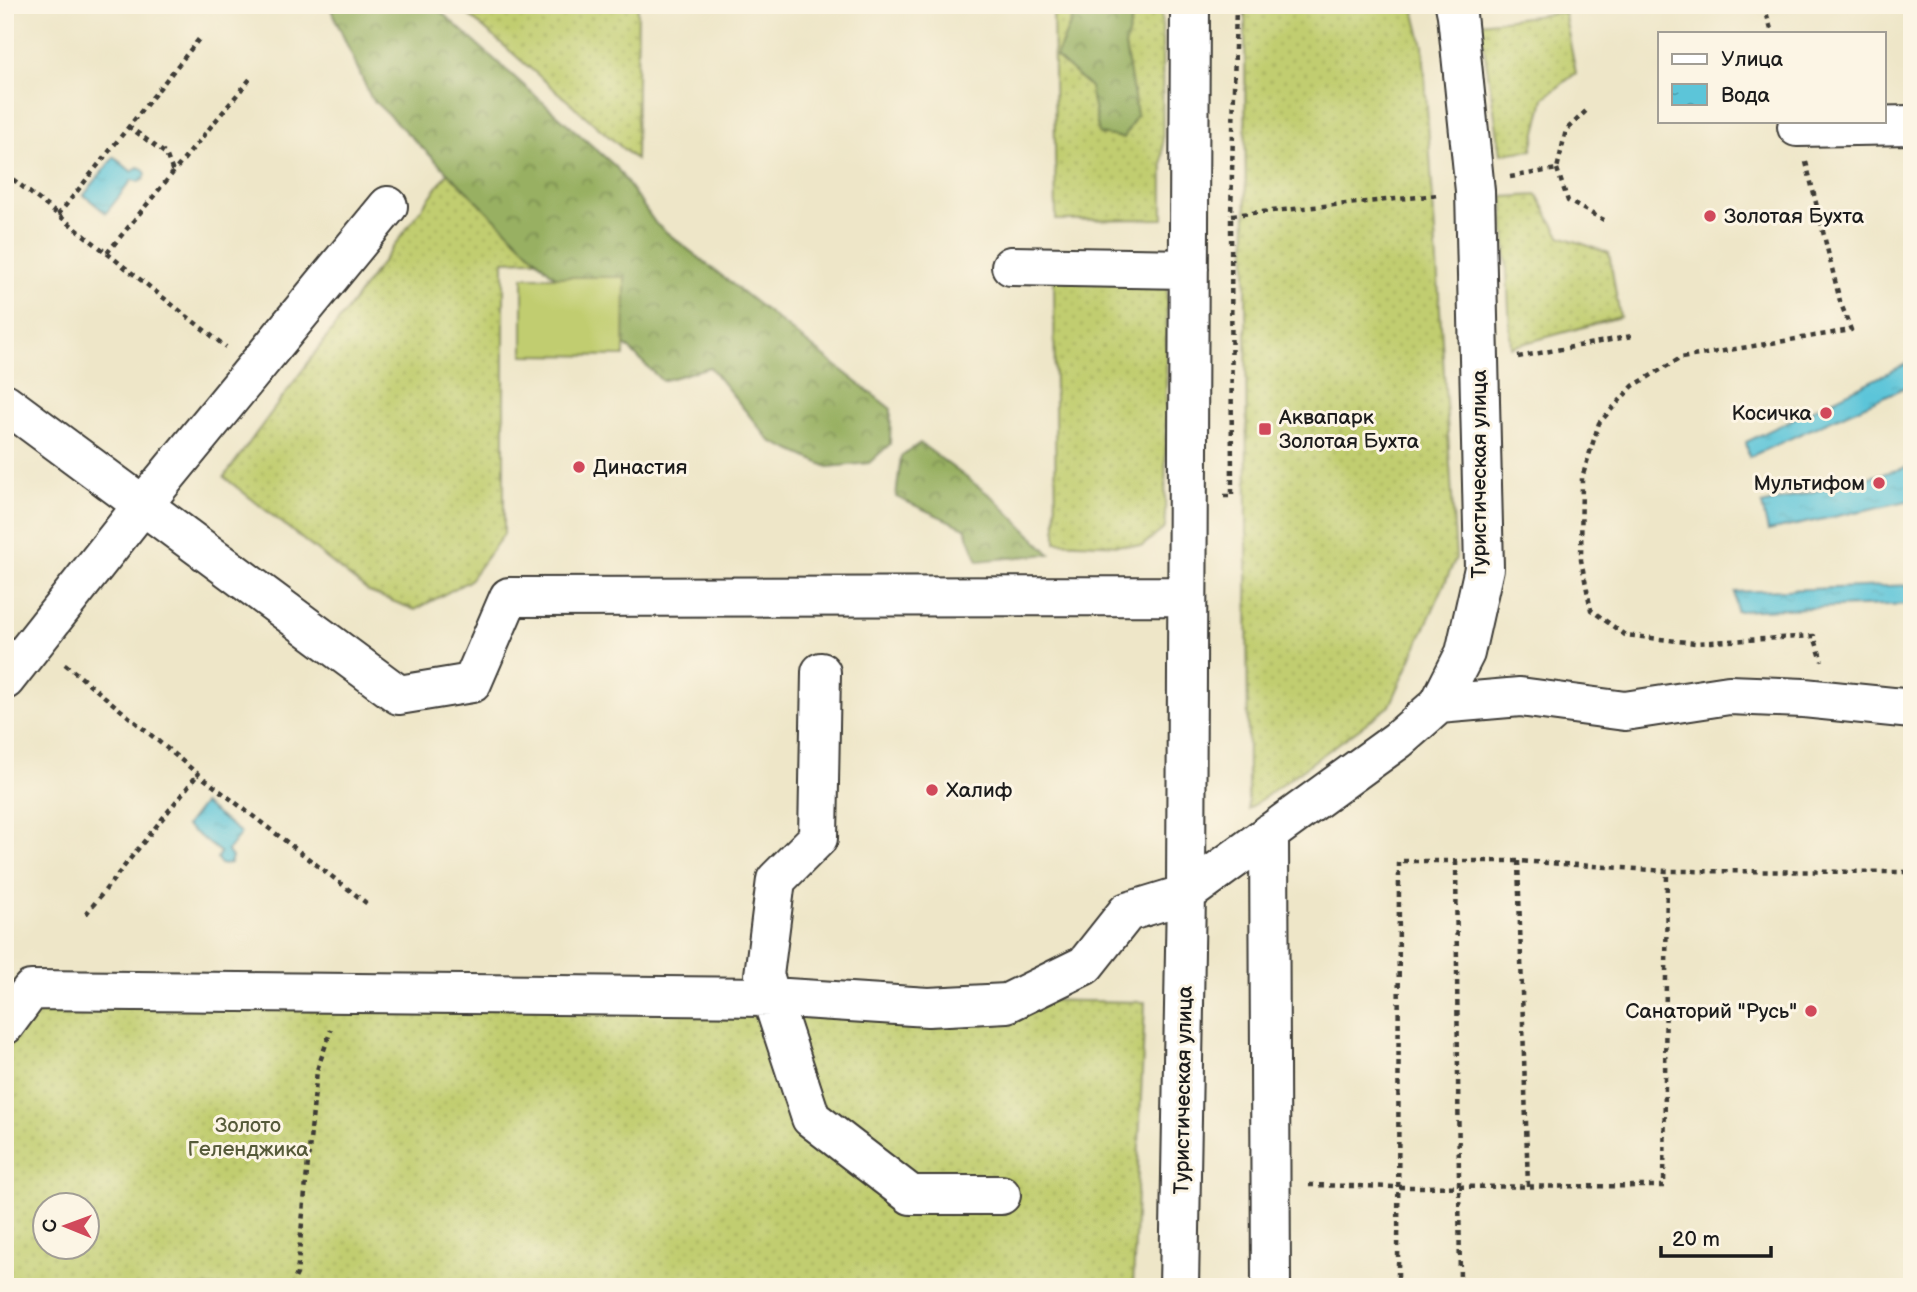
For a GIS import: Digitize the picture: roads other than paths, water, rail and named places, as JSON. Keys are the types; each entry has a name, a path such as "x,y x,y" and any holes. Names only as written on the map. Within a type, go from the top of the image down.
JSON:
{"street":[{"name":"Туристическая улица","path":"1179,1287 1186,894 1189,5"},
{"name":"Туристическая улица","path":"1186,894 1398,740 1439,704 1465,653 1484,568 1475,191 1455,5"},
{"path":"1797,127 1912,125"},
{"path":"5,680 142,506 388,206"},
{"path":"1011,266 1189,268"},
{"path":"5,403 399,695 472,684 509,597 1187,596"},
{"path":"821,672 818,838 776,880 764,975 811,1118 911,1195 1001,1195"},
{"path":"1439,704 1520,697 1625,711 1729,695 1804,698 1912,709"},
{"path":"1269,834 1271,1287"},
{"path":"5,1025 31,990 771,997 928,1007 1007,1003 1085,965 1127,912 1186,894"}],"water":[{"path":"114,157 132,172 138,167 146,174 139,182 132,180 106,213 84,195"},
{"name":"Косичка","path":"1912,361 1912,384 1749,457 1746,442"},
{"name":"Мультифом","path":"1912,466 1912,500 1768,531 1762,505"},
{"path":"1912,585 1912,604 1736,611 1735,592"},
{"path":"203,804 241,833 227,851 232,857 230,863 220,864 217,858 220,852 186,826"}],"place":[{"name":"Золотая Бухта","path":"1710,216"},
{"name":"Косичка","path":"1826,413"},
{"name":"Аквапарк Золотая Бухта","path":"1265,429"},
{"name":"Династия","path":"579,467"},
{"name":"Мультифом","path":"1879,483"},
{"name":"Халиф","path":"932,790"},
{"name":"Санаторий \"Русь\"","path":"1811,1011"}],"park label":[{"name":"Золото Геленджика","path":"248,1137"}]}
